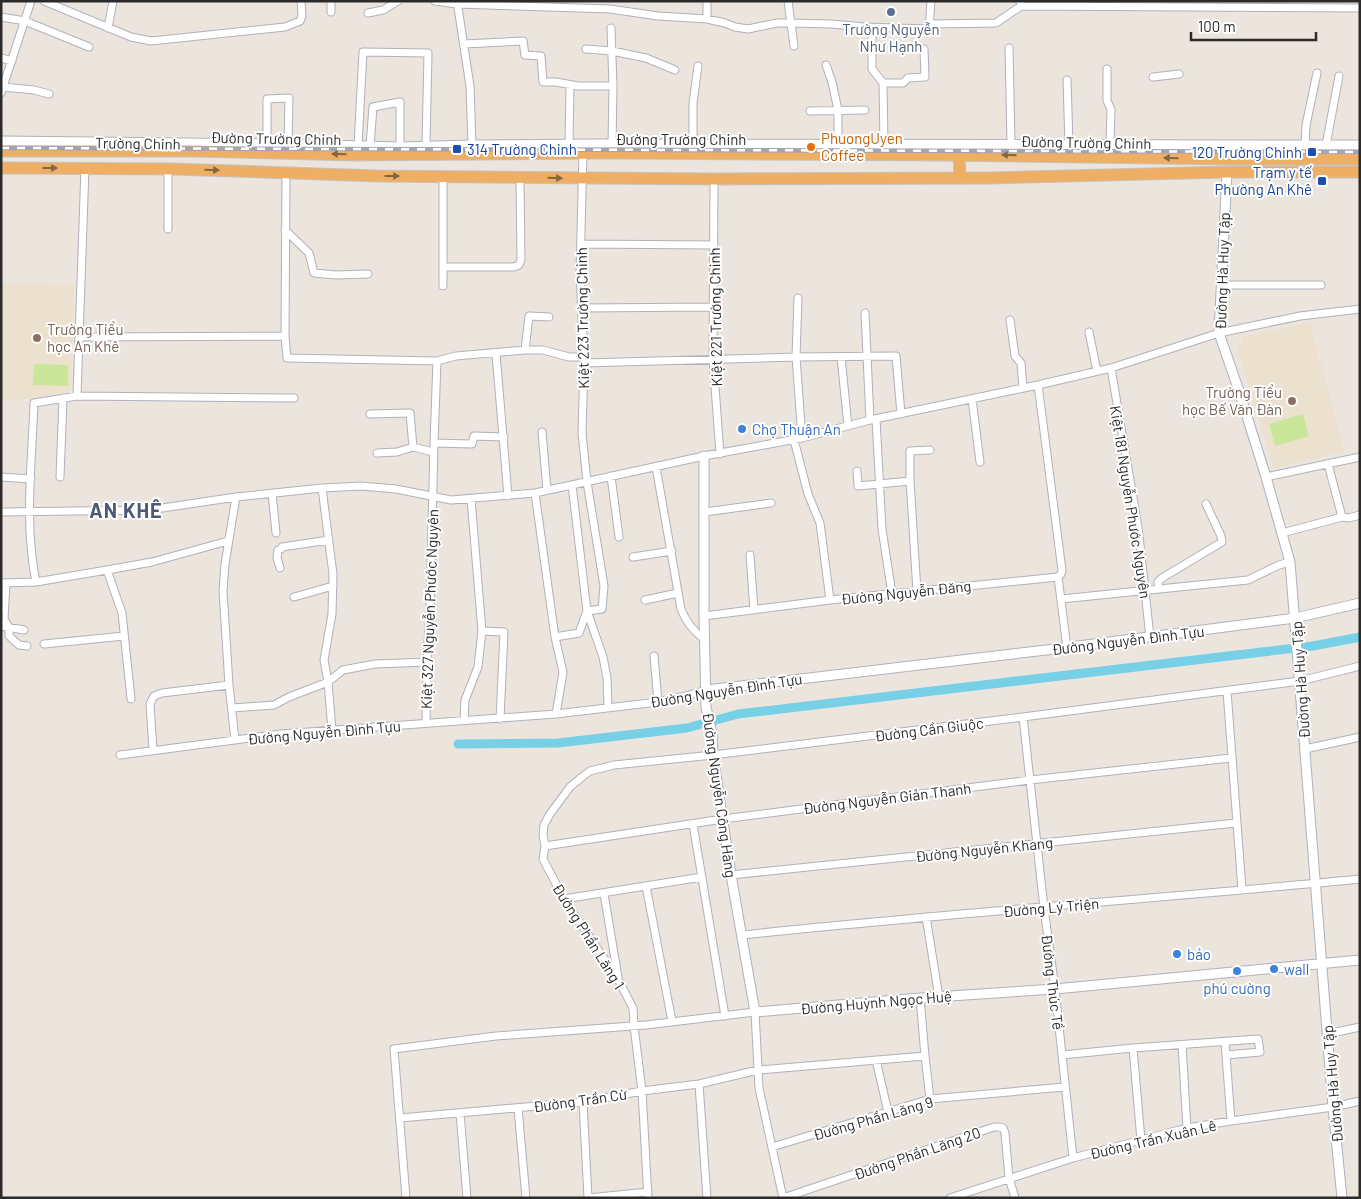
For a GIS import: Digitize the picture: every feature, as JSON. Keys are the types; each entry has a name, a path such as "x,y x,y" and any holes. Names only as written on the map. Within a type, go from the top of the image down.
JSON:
{"highway":[{"name":"Đường Trường Chinh","path":"1,151 193,151 364,148 583,153 1360,159"},
{"path":"364,148 364,176"},
{"path":"193,151 193,170"},
{"path":"959,155 960,178"},
{"name":"Đường Trường Chinh","path":"1,168 193,170 364,176 714,179 960,178 1227,172 1360,172"}],"street":[{"path":"31,1 2,90 34,90 49,94"},
{"path":"44,1 131,37 151,41 285,27 300,20 302,16 301,1"},
{"path":"108,28 113,1"},
{"path":"331,1 331,12"},
{"path":"368,13 383,10 398,1"},
{"path":"435,1 610,10 658,16 707,19 748,29 777,23 928,29 931,1"},
{"path":"707,1 707,19"},
{"path":"788,1 794,46"},
{"path":"457,2 470,86 472,145"},
{"path":"929,24 996,23 1021,3 1360,8"},
{"path":"1,17 25,21 89,47"},
{"name":"Đường Trường Chinh","path":"611,28 612,144"},
{"path":"872,28 872,69 883,83 884,144"},
{"path":"464,44 523,41 525,54 541,56 543,82 613,86"},
{"path":"1009,48 1011,144"},
{"path":"586,49 612,51 646,58 676,70"},
{"path":"883,83 903,83 908,78 925,77 924,49"},
{"path":"364,148 363,52 428,53 426,146"},
{"path":"1,58 12,61"},
{"path":"826,65 832,82 838,111 838,145"},
{"path":"693,145 693,103 698,66"},
{"path":"1107,69 1110,144"},
{"path":"1317,73 1306,125 1305,145 1360,145"},
{"path":"1153,77 1178,74"},
{"path":"1326,145 1339,76"},
{"path":"1067,80 1069,144"},
{"path":"569,144 570,85"},
{"path":"267,144 267,99 289,98 288,144"},
{"path":"364,148 374,107 400,102 400,147"},
{"path":"810,111 865,110"},
{"name":"Trường Chinh","path":"1,141 288,144 364,148 569,144 1305,145"},
{"name":"Kiệt 223 Trường Chinh","path":"583,153 580,271 584,360 582,433 587,482 604,586 602,609 587,611"},
{"path":"77,396 85,168"},
{"path":"168,170 168,229"},
{"name":"Đường Hà Huy Tập","path":"1227,172 1219,333 1266,477 1290,562 1327,1034 1342,1198"},
{"path":"286,173 285,336 286,357 288,358 437,361 456,356 525,350 543,350 584,360 713,360 896,356 900,414"},
{"path":"443,177 443,286"},
{"path":"443,267 514,267 519,265 521,260 520,177"},
{"name":"Kiệt 221 Trường Chinh","path":"714,179 713,360 720,454"},
{"path":"285,230 309,253 314,274 368,274"},
{"path":"581,244 714,245"},
{"path":"1221,285 1321,285"},
{"path":"798,298 796,357 798,439 808,494 820,523 830,600"},
{"path":"582,308 713,307"},
{"path":"1,512 149,510 236,497 361,486 396,489 451,500 535,493 704,456 798,439 873,420 1111,368 1219,333 1300,316 1360,309"},
{"path":"865,313 867,356 880,484 882,536 892,594"},
{"path":"525,350 529,316 549,317"},
{"path":"1010,320 1015,356 1021,363 1023,388"},
{"path":"1089,332 1096,370"},
{"path":"79,338 285,336"},
{"path":"496,354 508,496"},
{"path":"841,356 848,426"},
{"name":"Kiệt 327 Nguyễn Phước Nguyên","path":"426,722 437,361"},
{"name":"Kiệt 181 Nguyễn Phước Nguyên","path":"1111,368 1138,527 1150,637"},
{"path":"1038,385 1062,570 1058,577 1067,648"},
{"path":"36,582 31,559 30,511 34,403 77,396 294,398"},
{"path":"60,477 63,398"},
{"path":"972,399 980,462"},
{"path":"370,414 410,413 413,447"},
{"path":"542,432 547,490"},
{"path":"434,443 472,444 474,436 504,437"},
{"path":"377,453 397,452 413,447 433,452"},
{"path":"917,591 910,451 930,450"},
{"name":"Đường Nguyễn Công Hãng","path":"704,456 706,707 712,734 731,875 754,1012"},
{"path":"1266,477 1360,457"},
{"path":"1328,464 1342,516"},
{"path":"656,467 684,618 696,633 704,639"},
{"path":"857,471 858,486 910,481"},
{"path":"611,476 619,537"},
{"path":"1,477 31,479"},
{"path":"572,485 587,611 603,657 607,678 608,707"},
{"path":"322,488 333,574 332,614 324,660 332,730"},
{"path":"272,493 276,533"},
{"path":"535,493 555,637 563,672 556,714"},
{"path":"235,740 229,685 223,591 228,541 236,497"},
{"path":"464,720 465,700 478,668 482,631 471,499"},
{"path":"705,512 771,503"},
{"path":"1159,589 1158,582 1162,578 1222,542 1206,504"},
{"path":"1282,533 1342,516 1349,518 1360,515"},
{"path":"280,568 278,553 282,547 329,540"},
{"path":"27,646 19,645 11,639 5,627 4,583 36,582 152,562 228,541"},
{"path":"633,557 672,551"},
{"path":"750,555 754,610"},
{"path":"1061,599 1248,580 1279,564 1290,562"},
{"path":"107,570 122,613 131,699"},
{"name":"Đường Nguyễn Đăng","path":"704,616 830,600 1058,577"},
{"path":"294,597 333,586"},
{"path":"645,600 678,593"},
{"name":"Đường Nguyễn Đình Tựu","path":"120,755 281,734 426,722 500,719 658,702 706,690 1067,648 1295,618 1360,603"},
{"path":"555,637 580,633 587,611"},
{"path":"5,627 24,630"},
{"path":"482,631 504,632 500,719"},
{"path":"44,644 124,636"},
{"path":"654,656 658,702"},
{"path":"232,708 274,705 328,682 343,670 375,664 427,662"},
{"name":"Đường Cần Giuộc","path":"545,846 544,825 570,787 590,771 614,765 714,755 1227,691 1300,681 1360,666"},
{"path":"153,750 150,704 154,696 162,692 229,685"},
{"path":"1227,691 1242,889"},
{"name":"Đường Thúc Tề","path":"1023,717 1073,1158"},
{"path":"1305,748 1360,737"},
{"name":"Đường Nguyễn Giản Thanh","path":"545,846 723,819 1030,780 1231,758"},
{"name":"Đường Nguyễn Khang","path":"731,875 1236,823"},
{"path":"693,824 725,1016"},
{"name":"Đường Phần Lăng 1","path":"545,846 543,859 564,899 619,981 633,1008 642,1091 648,1195"},
{"path":"564,899 702,877"},
{"name":"Đường Lý Triện","path":"742,935 853,923 1044,908 1360,878"},
{"path":"646,886 672,1021"},
{"path":"604,894 619,981"},
{"path":"926,917 939,997"},
{"name":"Đường Huỳnh Ngọc Huệ","path":"400,1118 394,1049 496,1036 634,1026 754,1012 1055,989 1360,960"},
{"path":"920,998 930,1100"},
{"path":"754,1012 759,1088 783,1198"},
{"path":"1327,1034 1360,1027"},
{"path":"1062,1055 1258,1039 1260,1052 1226,1054"},
{"path":"1225,1042 1231,1121"},
{"path":"1182,1045 1187,1128"},
{"path":"1133,1048 1141,1140"},
{"name":"Đường Trần Cừ","path":"400,1118 583,1102 642,1091 700,1084 758,1070 925,1056"},
{"path":"876,1060 888,1112"},
{"path":"700,1084 707,1198"},
{"name":"Đường Phần Lăng 9","path":"772,1148 930,1100 1065,1087"},
{"name":"Đường Trần Xuân Lê","path":"950,1198 1073,1158 1187,1128 1333,1107 1360,1101"},
{"path":"583,1102 588,1198 648,1195"},
{"path":"518,1108 526,1198"},
{"path":"460,1113 467,1198"},
{"path":"400,1118 406,1198"},
{"name":"Đường Phần Lăng 20","path":"783,1198 994,1127 1003,1128 1005,1133 1009,1178"},
{"path":"1009,1178 1015,1198"}],"shaded area":[{"name":"Trường Tiểu học An Khê","path":"1,284 74,285 71,391 27,399 1,401"},
{"name":"Trường Tiểu học Bế Văn Đàn","path":"1310,322 1344,451 1274,469 1237,350 1244,336"}],"green space":[{"path":"34,364 68,365 68,386 33,385"},
{"path":"1303,414 1309,436 1275,446 1269,424"}],"waterway":[{"path":"458,744 558,743 687,728 738,714 1313,646 1360,637"}],"railway":[{"path":"1,148 1360,152"}],"place":[{"name":"Trường Nguyễn Như Hạnh","path":"891,12"},
{"name":"PhuongUyen Coffee","path":"811,147"},
{"name":"314 Trường Chinh","path":"457,149"},
{"name":"120 Trường Chinh","path":"1312,152"},
{"name":"Trạm y tế Phường An Khê","path":"1322,181"},
{"name":"Trường Tiểu học An Khê","path":"37,338"},
{"name":"Trường Tiểu học Bế Văn Đàn","path":"1292,401"},
{"name":"Chợ Thuận An","path":"742,429"},
{"name":"bảo","path":"1177,954"},
{"name":"wall","path":"1274,969"},
{"name":"phú cường","path":"1237,971"}],"district":[{"name":"AN KHÊ","path":"126,510"}]}
